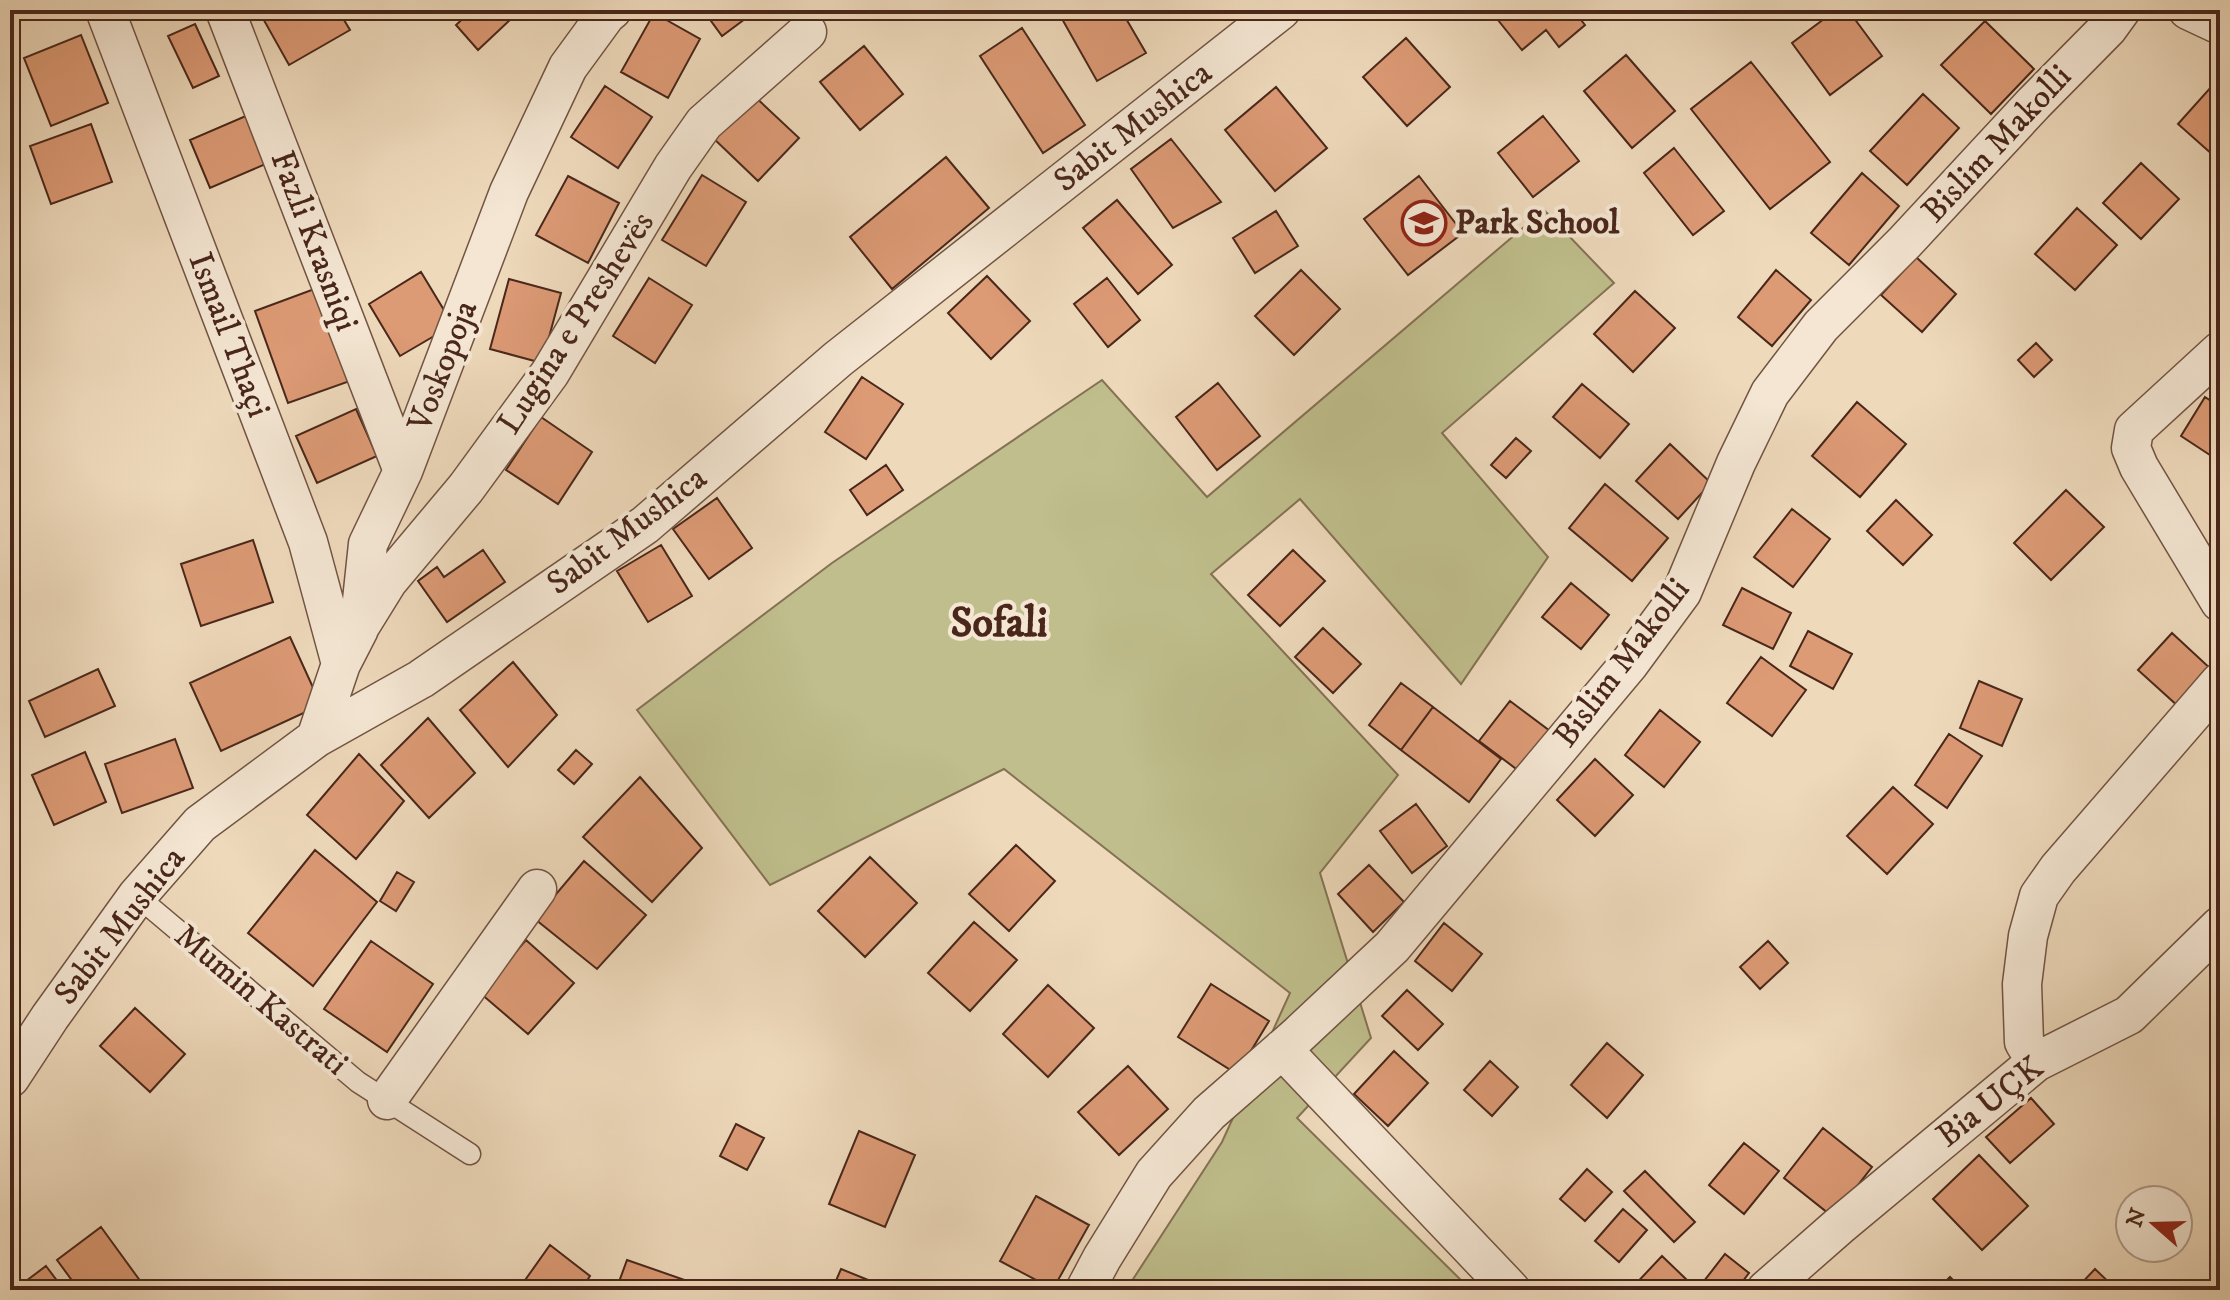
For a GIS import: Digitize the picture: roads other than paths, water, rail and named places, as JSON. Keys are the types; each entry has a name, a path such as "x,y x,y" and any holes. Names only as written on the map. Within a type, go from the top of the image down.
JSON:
{"street":[{"name":"Ismail Thaçi","path":"105,10 308,542 341,664"},
{"name":"Fazli Krasniqi","path":"225,10 403,471"},
{"name":"Sabit Mushica","path":"10,1078 137,896 200,824 316,738 421,679 645,525 838,359 1281,10"},
{"name":"Bislim Makolli","path":"1085,1290 1154,1174 1209,1113 1392,947 1629,664 1682,592 1736,463 1770,393 1821,326 1905,242 2108,28 2121,10"},
{"path":"2188,10 2220,25"},
{"name":"Voskopoja","path":"316,738 341,664 359,629 368,544 403,471 509,192 568,67 607,12"},
{"name":"Lugina e Preshevës","path":"359,629 388,581 466,488 550,373 673,167 704,123 807,32"},
{"path":"2220,351 2134,430 2131,448 2139,467 2220,602"},
{"path":"2036,1062 2024,1042 2022,984 2028,936 2039,896 2058,869 2220,682"},
{"path":"387,1100 537,889"},
{"name":"Bia UÇK","path":"1766,1290 2036,1062 2129,1015 2220,926"},
{"path":"1282,1049 1511,1290"}],"lane":[{"name":"Mumin Kastrati","path":"137,896 358,1082 470,1154"}],"place":[{"name":"Park School","path":"1424,223"}],"district":[{"name":"Sofali","path":"999,624"}]}
